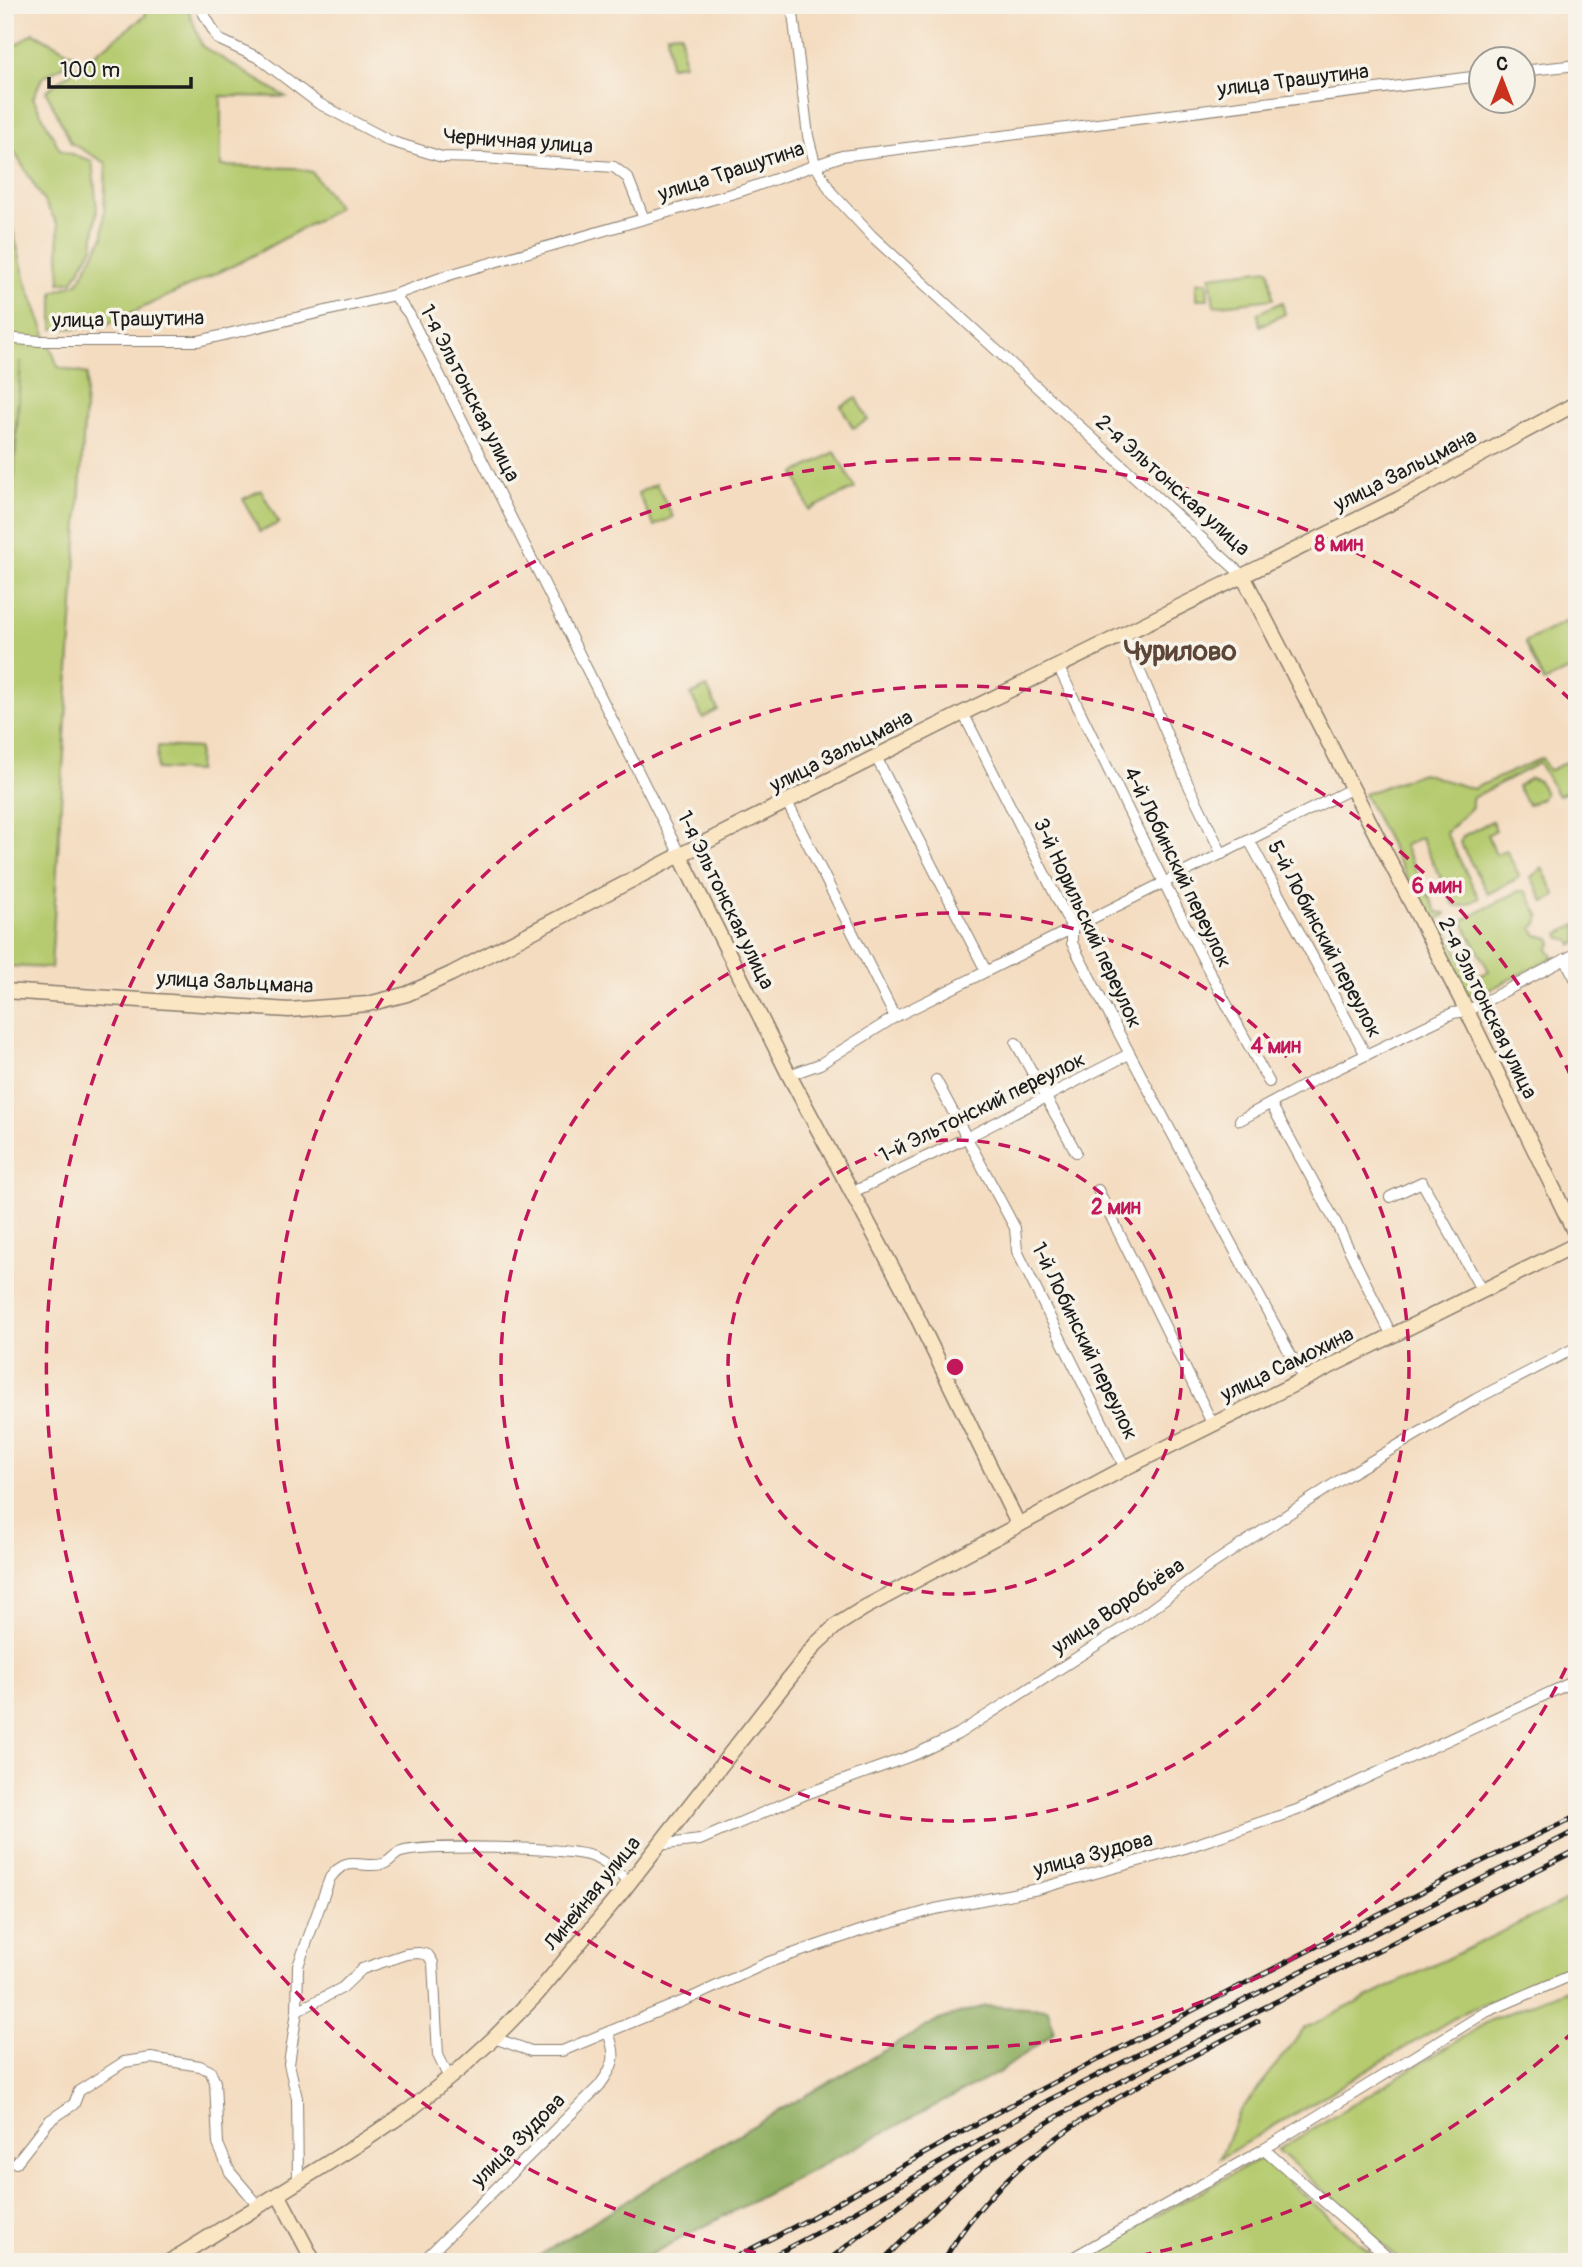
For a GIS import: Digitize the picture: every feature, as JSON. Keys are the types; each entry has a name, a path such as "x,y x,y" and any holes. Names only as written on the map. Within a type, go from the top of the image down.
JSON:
{"street":[{"name":"Черничная улица","path":"199,5 218,39 260,58 318,103 390,141 442,157 614,167 628,178 644,219"},
{"name":"2-я Эльтонская улица","path":"792,5 808,136 815,164 831,192 872,236 1243,576 1467,1011 1577,1237"},
{"path":"1536,69 1577,65"},
{"name":"улица Трашутина","path":"5,338 38,341 198,341 394,295 449,275 741,191 842,156 1466,78"},
{"name":"1-я Эльтонская улица","path":"394,295 409,314 789,1075 903,1288 1017,1524"},
{"name":"улица Зальцмана","path":"5,991 289,1010 368,1004 407,994 452,974 680,855 963,713 1420,488 1577,403"},
{"path":"1124,634 1188,784 1222,854"},
{"name":"4-й Лобинский переулок","path":"1058,666 1163,883 1269,1082"},
{"name":"3-й Норильский переулок","path":"963,713 1072,928 1072,943 1304,1380"},
{"path":"876,757 986,971"},
{"path":"789,1075 820,1064 895,1017 1353,788"},
{"path":"787,802 895,1017"},
{"name":"5-й Лобинский переулок","path":"1249,840 1366,1055"},
{"path":"1240,1120 1453,1013 1467,1011 1577,953"},
{"path":"1565,959 1577,982"},
{"path":"1016,1043 1076,1152"},
{"name":"1-й Эльтонский переулок","path":"851,1192 968,1137 1129,1054"},
{"name":"1-й Лобинский переулок","path":"936,1080 1015,1228 1017,1251 1125,1468"},
{"path":"1271,1104 1336,1223 1392,1336"},
{"path":"1390,1197 1422,1182 1482,1291"},
{"path":"1098,1190 1213,1425"},
{"name":"улица Самохина","path":"1017,1524 1577,1244"},
{"name":"улица Воробьёва","path":"658,1846 700,1840 806,1794 916,1754 958,1734 1140,1617 1212,1564 1343,1478 1476,1399 1577,1347"},
{"name":"Линейная улица","path":"169,2262 400,2116 449,2078 494,2038 537,1994 658,1846 816,1644 837,1625 864,1608 1017,1524"},
{"name":"улица Зудова","path":"494,2038 531,2051 562,2050 608,2033 769,1962 863,1930 935,1909 1038,1889 1185,1848 1297,1810 1577,1680"},
{"path":"298,2181 297,2098 289,2064 297,2011 298,1966 330,1878 336,1869 344,1864 385,1864 399,1852 451,1847 566,1852 592,1856 629,1882"},
{"path":"297,2011 342,1988 362,1969 406,1954 428,1955 433,1963 439,2055 449,2078"},
{"path":"1065,2262 1264,2149 1486,2012 1577,1973"},
{"name":"улица Зудова","path":"422,2262 599,2086 611,2071 614,2061 608,2033"},
{"path":"16,2163 49,2121 74,2104 79,2091 124,2062 151,2058 200,2066 210,2071 215,2082 218,2144 230,2172 259,2206"},
{"path":"1264,2149 1392,2262"},
{"path":"278,2194 314,2262"}],"green space":[{"path":"144,5 187,5 202,46 286,97 221,96 221,166 295,168 312,172 338,207 243,261 101,327 53,329 53,292 78,283 103,237 106,163 71,143 46,91 146,15"},
{"path":"34,33 78,57 42,78 33,98 60,150 92,161 97,209 93,247 73,281 60,283 58,225 5,136 5,52"},
{"path":"681,33 684,64 670,66 667,34"},
{"path":"5,213 11,223 26,282 58,367 87,374 51,968 5,966 5,640 21,360 5,571"},
{"path":"1269,269 1273,299 1214,306 1210,276"},
{"path":"1207,282 1208,299 1196,299 1196,283"},
{"path":"1282,302 1285,314 1260,326 1258,313"},
{"path":"857,398 868,420 853,428 841,406"},
{"path":"835,452 855,488 809,510 795,473"},
{"path":"656,484 673,517 654,526 638,493"},
{"path":"261,490 279,523 260,532 243,499"},
{"path":"1566,621 1577,643 1577,666 1544,682 1525,642"},
{"path":"707,687 718,710 703,718 691,695"},
{"path":"158,746 199,748 198,771 157,769"},
{"path":"1542,758 1549,771 1570,760 1577,774 1577,787 1558,796 1539,763 1472,798 1472,807 1446,833 1479,898 1463,906 1453,904 1421,837 1404,846 1437,912 1446,913 1430,923 1364,794 1422,773 1473,789"},
{"path":"1531,778 1539,781 1545,794 1528,805 1517,786"},
{"path":"1492,821 1496,830 1487,835 1496,854 1506,850 1519,875 1488,894 1460,843 1463,836"},
{"path":"1542,868 1556,896 1544,902 1531,877"},
{"path":"1519,891 1527,893 1540,917 1537,925 1532,928 1537,935 1550,938 1552,943 1548,949 1554,957 1479,995 1465,993 1433,932 1448,925 1453,926 1448,932 1472,980 1489,971 1463,923 1465,919"},
{"path":"1577,924 1577,943 1572,945 1570,940 1561,938 1559,934"},
{"path":"1577,1895 1577,1963 1463,2013 1220,2158 1239,2113 1305,2028"},
{"path":"1577,1985 1577,2262 1402,2262 1278,2150 1491,2020"},
{"path":"985,2006 1048,2009 1054,2033 1000,2072 636,2262 529,2262 664,2177 936,2021"},
{"path":"1261,2158 1381,2262 1072,2262"}],"railway":[{"path":"726,2262 809,2219 1064,2077 1470,1867 1577,1816"},
{"path":"761,2262 826,2228 1049,2100 1577,1830"},
{"path":"881,2262 958,2186 999,2153 1058,2116 1168,2056 1577,1850"},
{"path":"943,2262 971,2220 1004,2182 1041,2149 1125,2093 1258,2021"},
{"path":"826,2262 913,2195 997,2140"}],"district":[{"name":"Чурилово","path":"1180,650"}]}
